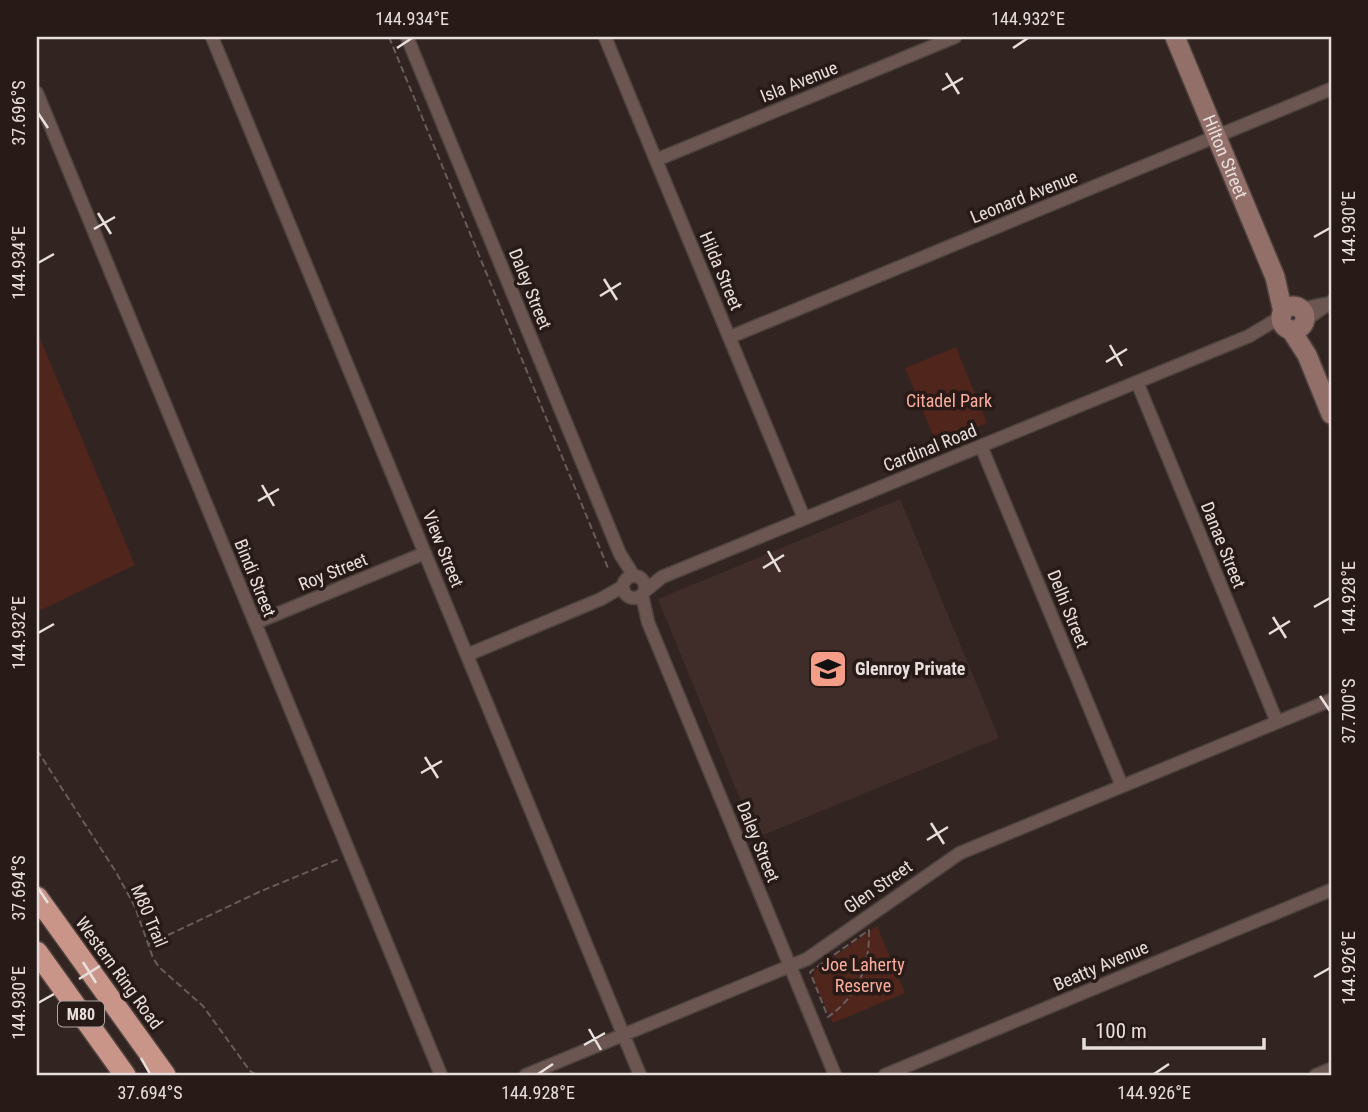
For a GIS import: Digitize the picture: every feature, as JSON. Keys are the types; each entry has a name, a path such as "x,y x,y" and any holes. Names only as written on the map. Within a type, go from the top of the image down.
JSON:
{"highway":[{"name":"Western Ring Road","path":"37,897 165,1075"},
{"name":"M80","path":"37,952 125,1075"}],"street":[{"name":"View Street","path":"212,37 640,1075"},
{"name":"Daley Street","path":"407,37 835,1075"},
{"name":"Hilda Street","path":"605,37 804,518"},
{"name":"Isla Avenue","path":"656,160 955,37"},
{"name":"Hilton Street","path":"1175,37 1331,414"},
{"name":"Leonard Avenue","path":"730,337 1331,89"},
{"name":"Bindi Street","path":"37,93 441,1075"},
{"name":"Cardinal Road","path":"467,655 1331,302"},
{"name":"Danae Street","path":"1137,382 1277,722"},
{"name":"Delhi Street","path":"981,446 1122,786"},
{"name":"Roy Street","path":"255,623 425,553"},
{"name":"Glen Street","path":"526,1075 814,955 960,853 1331,700"},
{"name":"Beatty Avenue","path":"885,1075 1331,890"},
{"path":"1316,1075 1331,1069"}],"path":[{"path":"389,37 608,568"},
{"name":"M80 Trail","path":"37,750 116,872 135,907 159,967 204,1006 250,1071 257,1075"},
{"path":"148,945 259,892 350,854"},
{"path":"869,930 867,959 862,976 848,998 828,1017 810,972 869,930"}],"shaded area":[{"name":"Glenroy Private","path":"900,499 999,738 756,838 658,599"}],"green space":[{"path":"37,331 135,565 37,612"},
{"name":"Citadel Park","path":"956,347 987,423 937,445 905,368"},
{"name":"Joe Laherty Reserve","path":"877,926 905,993 833,1023 813,978 814,971"}],"place":[{"name":"Glenroy Private","path":"828,669"}]}
